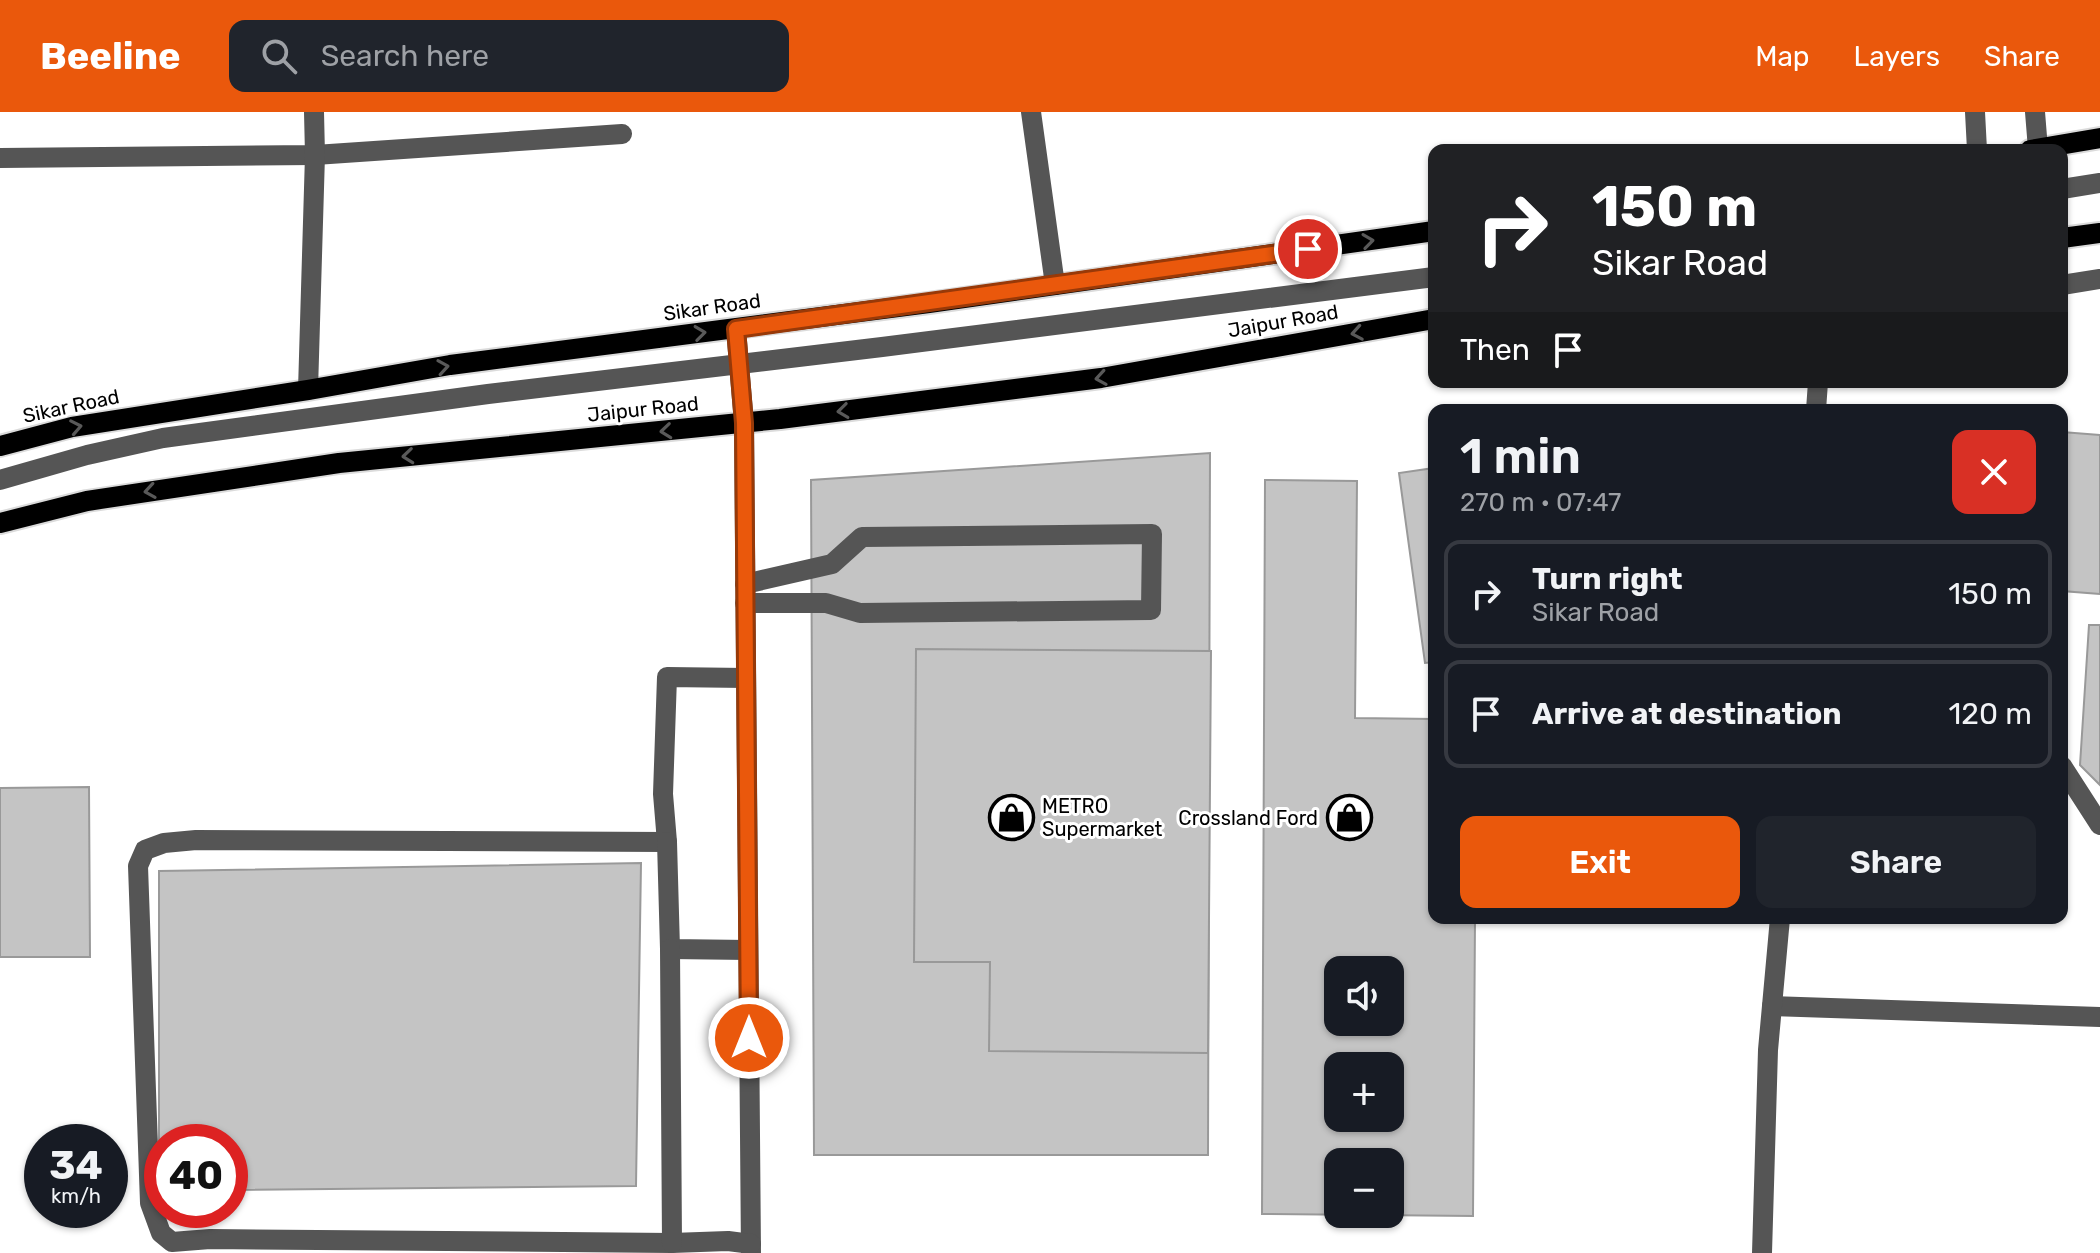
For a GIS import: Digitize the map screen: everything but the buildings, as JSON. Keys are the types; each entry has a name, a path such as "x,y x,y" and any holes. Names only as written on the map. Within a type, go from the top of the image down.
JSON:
{"main road":[{"path":"2066,144 2100,138"},
{"name":"Sikar Road","path":"0,446 72,427 450,365 736,329 1428,232"},
{"path":"2068,237 2100,233"},
{"name":"Jaipur Road","path":"0,523 87,501 324,465 744,423 1101,378 1428,320"}],"street":[{"path":"308,390 314,112"},
{"path":"1031,112 1055,285"},
{"path":"1975,112 1977,144"},
{"path":"2035,112 2038,144"},
{"path":"0,158 315,155 622,134"},
{"path":"2068,188 2100,183"},
{"path":"0,480 87,455 163,438 488,394 1428,278"},
{"path":"2068,284 2100,279"},
{"path":"667,842 196,840 164,843 145,850 138,866 150,1203 161,1233 172,1242 210,1239 728,1241 751,1249 744,423 736,329"},
{"path":"1152,534 1151,610 860,613 826,603 745,594 832,564 862,537 1152,534"},
{"path":"672,1243 670,949 663,794 667,677 746,678"},
{"path":"2068,775 2100,825"},
{"path":"1762,1253 1768,1050 1779,924"},
{"path":"670,949 748,950"},
{"path":"1772,1006 2100,1017"}],"place":[{"name":"METRO Supermarket","path":"1011,818"},
{"name":"Crossland Ford","path":"1349,818"}],"route":[{"path":"749,1038 744,423 736,329 1308,249"}]}
